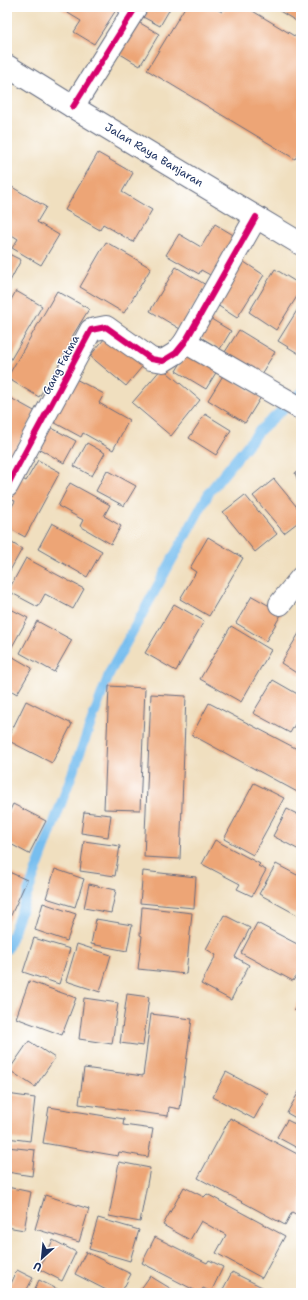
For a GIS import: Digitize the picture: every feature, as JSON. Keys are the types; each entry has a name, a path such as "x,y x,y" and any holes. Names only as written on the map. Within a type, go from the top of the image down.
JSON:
{"street":[{"path":"73,107 136,7"},
{"name":"Jalan Raya Banjaran","path":"7,66 301,244"},
{"name":"Gang Fatma","path":"7,486 91,330 106,327 151,359 163,361 176,353 185,342 256,217"},
{"path":"185,342 300,408"},
{"path":"280,604 301,578"}],"building":[{"path":"58,7 118,7 94,44 74,32 81,21"},
{"path":"149,7 171,7 160,26 143,17"},
{"path":"185,7 213,7 222,12 225,7 246,7 301,40 301,81 299,84 301,85 301,150 295,159 147,70"},
{"path":"273,7 301,7 301,24"},
{"path":"135,20 159,34 140,66 117,52"},
{"path":"7,144 11,147 7,154"},
{"path":"98,153 133,173 122,192 152,210 133,242 103,224 100,230 65,210"},
{"path":"12,187 46,207 37,222 59,235 41,265 12,248 18,239 7,232 7,195"},
{"path":"215,224 235,236 212,276 201,270 199,274 166,255 179,234 201,247"},
{"path":"106,242 151,268 124,313 80,287"},
{"path":"7,253 21,260 7,287"},
{"path":"241,260 264,275 237,318 214,303"},
{"path":"176,267 206,285 180,329 150,311"},
{"path":"275,269 301,285 301,290 276,330 249,312"},
{"path":"16,291 42,306 7,366 7,307"},
{"path":"57,291 89,309 70,340 73,342 39,397 7,378"},
{"path":"301,304 301,355 278,341"},
{"path":"203,314 231,331 220,349 192,332"},
{"path":"239,330 275,352 261,374 225,352"},
{"path":"110,332 146,362 126,386 90,356"},
{"path":"190,348 220,366 206,389 176,371"},
{"path":"162,368 200,400 171,436 132,403"},
{"path":"224,374 261,397 245,423 208,400"},
{"path":"70,376 104,394 99,403 129,420 113,450 83,433 81,437 46,418"},
{"path":"7,396 36,412 7,464"},
{"path":"205,414 231,430 216,455 189,438"},
{"path":"50,427 76,441 64,463 38,448"},
{"path":"87,443 105,453 92,476 74,466"},
{"path":"38,460 60,472 25,537 7,527 7,516 15,501 8,498 19,477 26,481"},
{"path":"107,470 136,486 124,506 96,491"},
{"path":"301,471 301,489 295,473"},
{"path":"274,479 301,512 301,520 284,533 253,496"},
{"path":"70,483 110,505 104,516 121,526 111,544 80,526 83,520 58,506"},
{"path":"245,495 277,534 255,552 223,512"},
{"path":"52,523 102,551 87,577 38,549"},
{"path":"208,537 243,558 209,616 180,599 196,572 190,568"},
{"path":"7,540 22,549 7,576"},
{"path":"26,558 84,589 73,609 45,594 38,607 8,591"},
{"path":"252,596 282,613 266,641 236,623"},
{"path":"174,604 204,621 176,671 145,653"},
{"path":"7,607 28,618 8,654 32,668 17,694 7,688"},
{"path":"37,621 72,640 54,672 20,653"},
{"path":"231,626 271,650 241,702 200,679"},
{"path":"301,630 301,676 281,663"},
{"path":"273,680 301,696 301,714 290,733 253,713"},
{"path":"109,686 145,688 140,810 104,809"},
{"path":"151,694 186,696 180,859 144,857"},
{"path":"26,701 72,724 52,763 7,740"},
{"path":"209,703 301,751 301,794 192,735"},
{"path":"254,783 284,798 253,855 224,839"},
{"path":"13,804 46,821 29,854 7,842 7,816"},
{"path":"287,809 301,816 301,851 273,836"},
{"path":"84,812 111,815 108,837 81,833"},
{"path":"215,840 260,864 258,866 266,870 252,896 237,889 240,884 202,864"},
{"path":"84,841 120,846 115,876 80,871"},
{"path":"276,864 301,877 301,917 259,894"},
{"path":"55,869 84,879 75,907 46,898"},
{"path":"7,871 27,880 7,924"},
{"path":"143,871 196,877 194,908 140,903"},
{"path":"89,884 116,890 111,913 84,908"},
{"path":"43,903 76,914 67,941 35,930"},
{"path":"142,907 192,913 186,974 138,969 142,936 140,935"},
{"path":"224,915 250,928 235,957 249,965 231,1000 201,984 216,955 206,949"},
{"path":"96,919 132,925 127,951 91,944"},
{"path":"257,923 301,946 301,967 293,981 241,953"},
{"path":"34,938 70,949 59,984 23,972"},
{"path":"77,944 111,955 100,992 66,981"},
{"path":"29,981 76,998 62,1035 16,1018"},
{"path":"127,994 149,997 143,1046 120,1043"},
{"path":"84,998 118,1003 112,1044 79,1039"},
{"path":"301,998 301,1014 294,1010"},
{"path":"151,1014 192,1019 180,1109 169,1107 168,1116 79,1104 84,1068 143,1076"},
{"path":"29,1041 55,1058 35,1087 9,1070"},
{"path":"226,1072 268,1094 254,1119 213,1097"},
{"path":"301,1088 301,1121 287,1113"},
{"path":"7,1094 35,1098 30,1141 7,1138"},
{"path":"49,1107 124,1119 123,1125 153,1129 148,1157 119,1152 118,1156 43,1143"},
{"path":"230,1118 301,1156 301,1217 292,1212 285,1225 198,1178"},
{"path":"287,1120 301,1127 301,1150 277,1137"},
{"path":"7,1147 35,1150 32,1176 7,1172"},
{"path":"119,1162 150,1168 140,1222 109,1216"},
{"path":"7,1187 31,1192 24,1230 7,1227"},
{"path":"184,1187 204,1197 207,1194 285,1236 262,1278 216,1253 226,1235 201,1221 190,1240 163,1225"},
{"path":"45,1195 89,1209 79,1242 35,1229"},
{"path":"98,1218 139,1230 130,1261 89,1249"},
{"path":"155,1237 207,1263 209,1260 223,1267 211,1292 203,1288 200,1293 142,1263"},
{"path":"53,1240 76,1252 62,1281 39,1269"},
{"path":"86,1252 131,1274 121,1293 112,1293 75,1274"},
{"path":"17,1270 33,1278 25,1293 7,1293"},
{"path":"232,1272 274,1293 221,1293"},
{"path":"150,1276 178,1293 138,1293"},
{"path":"39,1280 59,1290 58,1293 33,1293"}],"waterway":[{"path":"7,949 110,672 210,491 260,430 301,393"}],"cycle path":[{"path":"73,107 136,7"},
{"path":"7,486 91,330 106,327 151,359 163,361 176,353 185,342 256,217"}]}
